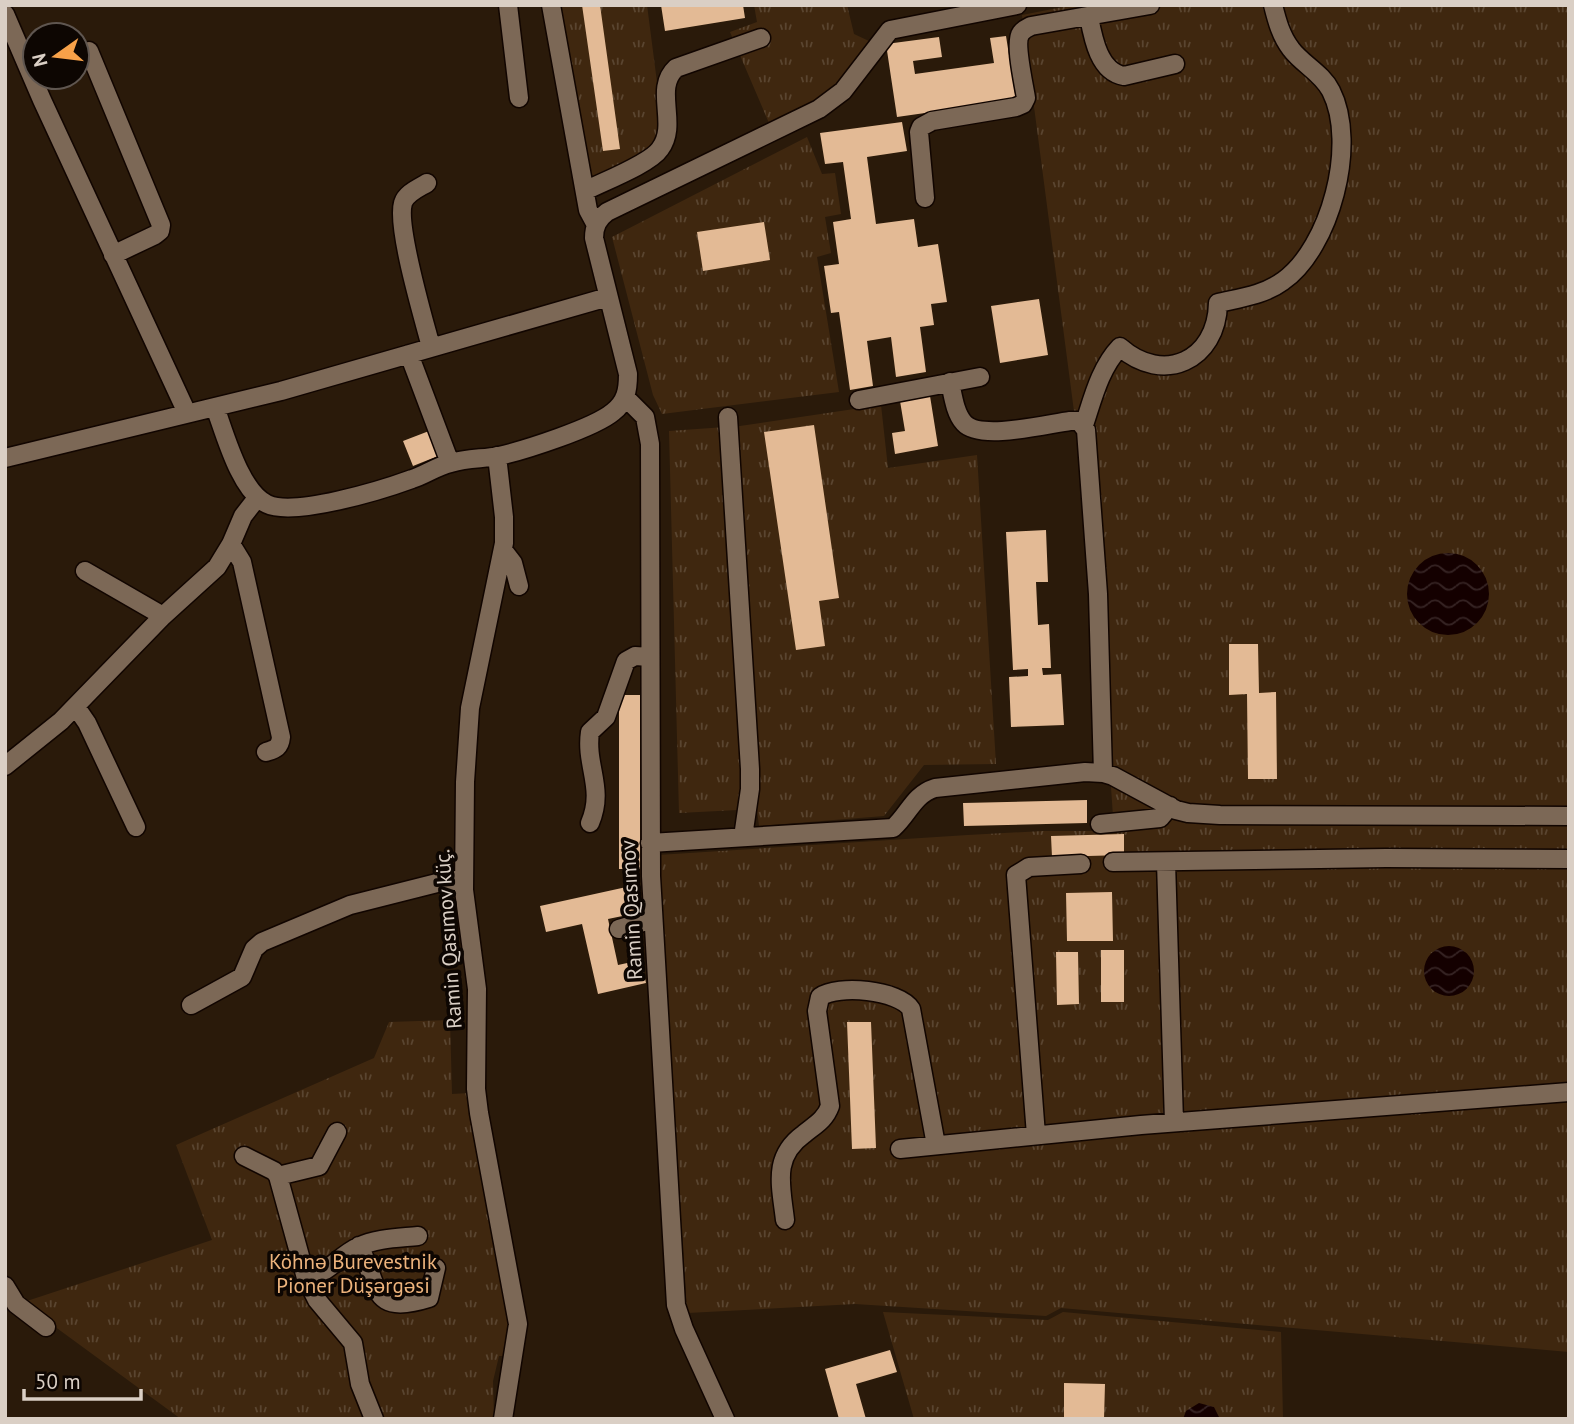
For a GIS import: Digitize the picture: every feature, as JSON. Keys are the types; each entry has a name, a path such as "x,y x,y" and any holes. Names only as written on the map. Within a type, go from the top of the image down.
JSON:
{"street":[{"path":"508,5 519,98"},
{"path":"551,5 588,210 596,225"},
{"path":"215,407 241,472 257,498 278,509 310,507 402,483 450,463 497,456 530,447 597,422 614,412 626,398 628,387 626,364 594,238 600,218 607,212 832,101 853,80 890,30 1017,5"},
{"path":"925,198 919,132 921,127 932,121 1023,104 1026,98 1018,45 1023,30 1031,26 1150,5"},
{"path":"1084,425 1104,369 1119,347 1130,356 1157,366 1185,361 1197,354 1210,338 1217,317 1218,303 1263,292 1285,280 1307,258 1321,234 1328,215 1339,163 1338,118 1331,90 1308,64 1292,51 1278,24 1273,5"},
{"path":"5,15 187,413"},
{"path":"1088,17 1097,48 1108,69 1116,75 1124,76 1175,64"},
{"path":"585,191 650,159 660,151 668,124 665,83 676,68 761,38"},
{"path":"91,56 161,225 160,231 155,235 113,255"},
{"path":"427,183 406,197 402,204 402,216 431,347"},
{"path":"5,458 281,391 608,297"},
{"path":"410,354 450,463"},
{"path":"859,400 981,377"},
{"path":"950,382 961,420 975,431 993,432 1070,421 1079,421 1084,425 1088,438 1097,581 1103,773"},
{"name":"Ramin Qasımov","path":"626,398 645,417 650,444 650,843 676,1305 684,1329 725,1419"},
{"path":"728,417 750,769 743,837"},
{"name":"Ramin Qasımov küç.","path":"497,456 505,517 503,550 471,709 465,782 463,879 464,904 477,989 478,1101 518,1324 503,1419"},
{"path":"5,766 76,707 163,616 216,567 231,544 243,516 257,498"},
{"path":"231,544 242,562 281,737 276,748 265,752"},
{"path":"503,550 510,556 519,586"},
{"path":"85,571 163,616"},
{"path":"590,823 596,809 597,795 590,755 590,732 606,717 626,661 635,656 650,657"},
{"path":"76,707 87,723 136,827"},
{"path":"650,843 893,828 901,822 919,796 935,788 1084,772 1113,776 1188,813 1569,816"},
{"path":"1100,824 1160,818 1170,806"},
{"path":"1113,862 1386,858 1569,859"},
{"path":"1166,862 1174,1122"},
{"path":"1036,1135 1016,875 1029,867 1081,864"},
{"path":"191,1005 242,977 254,949 262,942 350,905 463,879"},
{"path":"618,929 653,919"},
{"path":"785,1220 780,1179 784,1155 797,1139 826,1117 830,1106 817,1011 820,997 826,993 835,990 860,991 897,997 907,1002 911,1009 936,1145"},
{"path":"900,1149 1174,1122 1569,1092"},
{"path":"278,1176 319,1166 337,1132"},
{"path":"244,1156 274,1171 278,1176 306,1278 312,1292 353,1343 363,1396 374,1419"},
{"path":"306,1278 324,1272 359,1246 369,1242 418,1236"},
{"path":"359,1246 367,1261 378,1296 384,1300 396,1303 429,1298 436,1268"},
{"path":"5,1286 16,1304 46,1327"}],"green space":[{"path":"559,5 647,5 662,121 657,139 648,151 589,179"},
{"path":"754,5 847,5 854,34 871,42 839,86 819,101 769,123 730,32 757,22"},
{"path":"1073,5 1569,5 1569,1352 1061,1308 1046,1316 855,1304 687,1313 658,855 1043,831 1114,831 1098,594 1022,15"},
{"path":"807,137 822,174 835,173 841,214 825,217 831,253 817,257 839,392 662,414 653,395 612,237"},
{"path":"881,405 888,468 977,455 996,764 924,765 884,816 759,826 757,809 679,813 669,431 740,426"},
{"name":"Köhnə Burevestnik Pioner Düşərgəsi","path":"450,1020 452,1094 470,1093 510,1328 507,1356 499,1356 493,1381 494,1419 181,1419 24,1304 212,1240 176,1145 374,1058 389,1022"},
{"path":"883,1312 1048,1320 1063,1312 1281,1332 1283,1419 914,1419"}],"water":[{"path":"1448,553 1464,556 1477,565 1486,578 1489,594 1486,610 1477,623 1464,632 1448,635 1432,632 1419,623 1410,610 1407,594 1410,578 1419,565 1432,556"},
{"path":"1449,946 1467,953 1474,971 1467,989 1449,996 1431,989 1424,971 1431,953"},
{"path":"1199,1403 1214,1407 1220,1419 1183,1419 1186,1411"}],"building":[{"path":"582,5 600,5 620,149 603,151"},
{"path":"661,5 743,5 745,18 665,31"},
{"path":"1006,36 1016,100 897,117 886,44 939,37 942,57 913,61 915,74 994,63 990,38"},
{"path":"902,122 907,151 867,157 876,224 914,219 918,247 938,244 947,302 931,304 934,325 920,327 926,372 896,377 891,337 867,341 873,386 850,390 839,312 831,313 824,266 839,264 833,222 851,219 843,162 825,164 820,133"},
{"path":"764,222 770,260 703,271 697,232"},
{"path":"1039,299 1048,355 1000,363 991,306"},
{"path":"930,396 938,446 895,454 892,433 905,431 900,401"},
{"path":"814,425 839,598 819,601 825,646 796,650 764,432"},
{"path":"429,431 438,456 413,466 403,441"},
{"path":"1046,530 1048,582 1036,582 1038,625 1049,624 1051,668 1042,668 1043,675 1061,674 1064,725 1011,727 1009,677 1028,676 1028,669 1013,670 1006,532"},
{"path":"1229,644 1258,644 1259,693 1276,692 1277,779 1248,779 1247,694 1229,695"},
{"path":"619,695 640,695 640,869 619,869"},
{"path":"1087,800 1087,823 964,826 963,803"},
{"path":"1124,834 1124,855 1052,857 1051,836"},
{"path":"631,886 637,913 608,919 618,965 641,960 646,983 598,994 582,924 546,932 540,906"},
{"path":"1112,892 1113,941 1067,941 1066,893"},
{"path":"1101,950 1124,950 1124,1002 1101,1002"},
{"path":"1056,952 1078,952 1079,1004 1057,1005"},
{"path":"847,1022 871,1022 876,1148 852,1149"},
{"path":"890,1350 897,1372 856,1384 866,1419 839,1419 825,1369"},
{"path":"1064,1383 1105,1384 1104,1419 1064,1419"}]}
